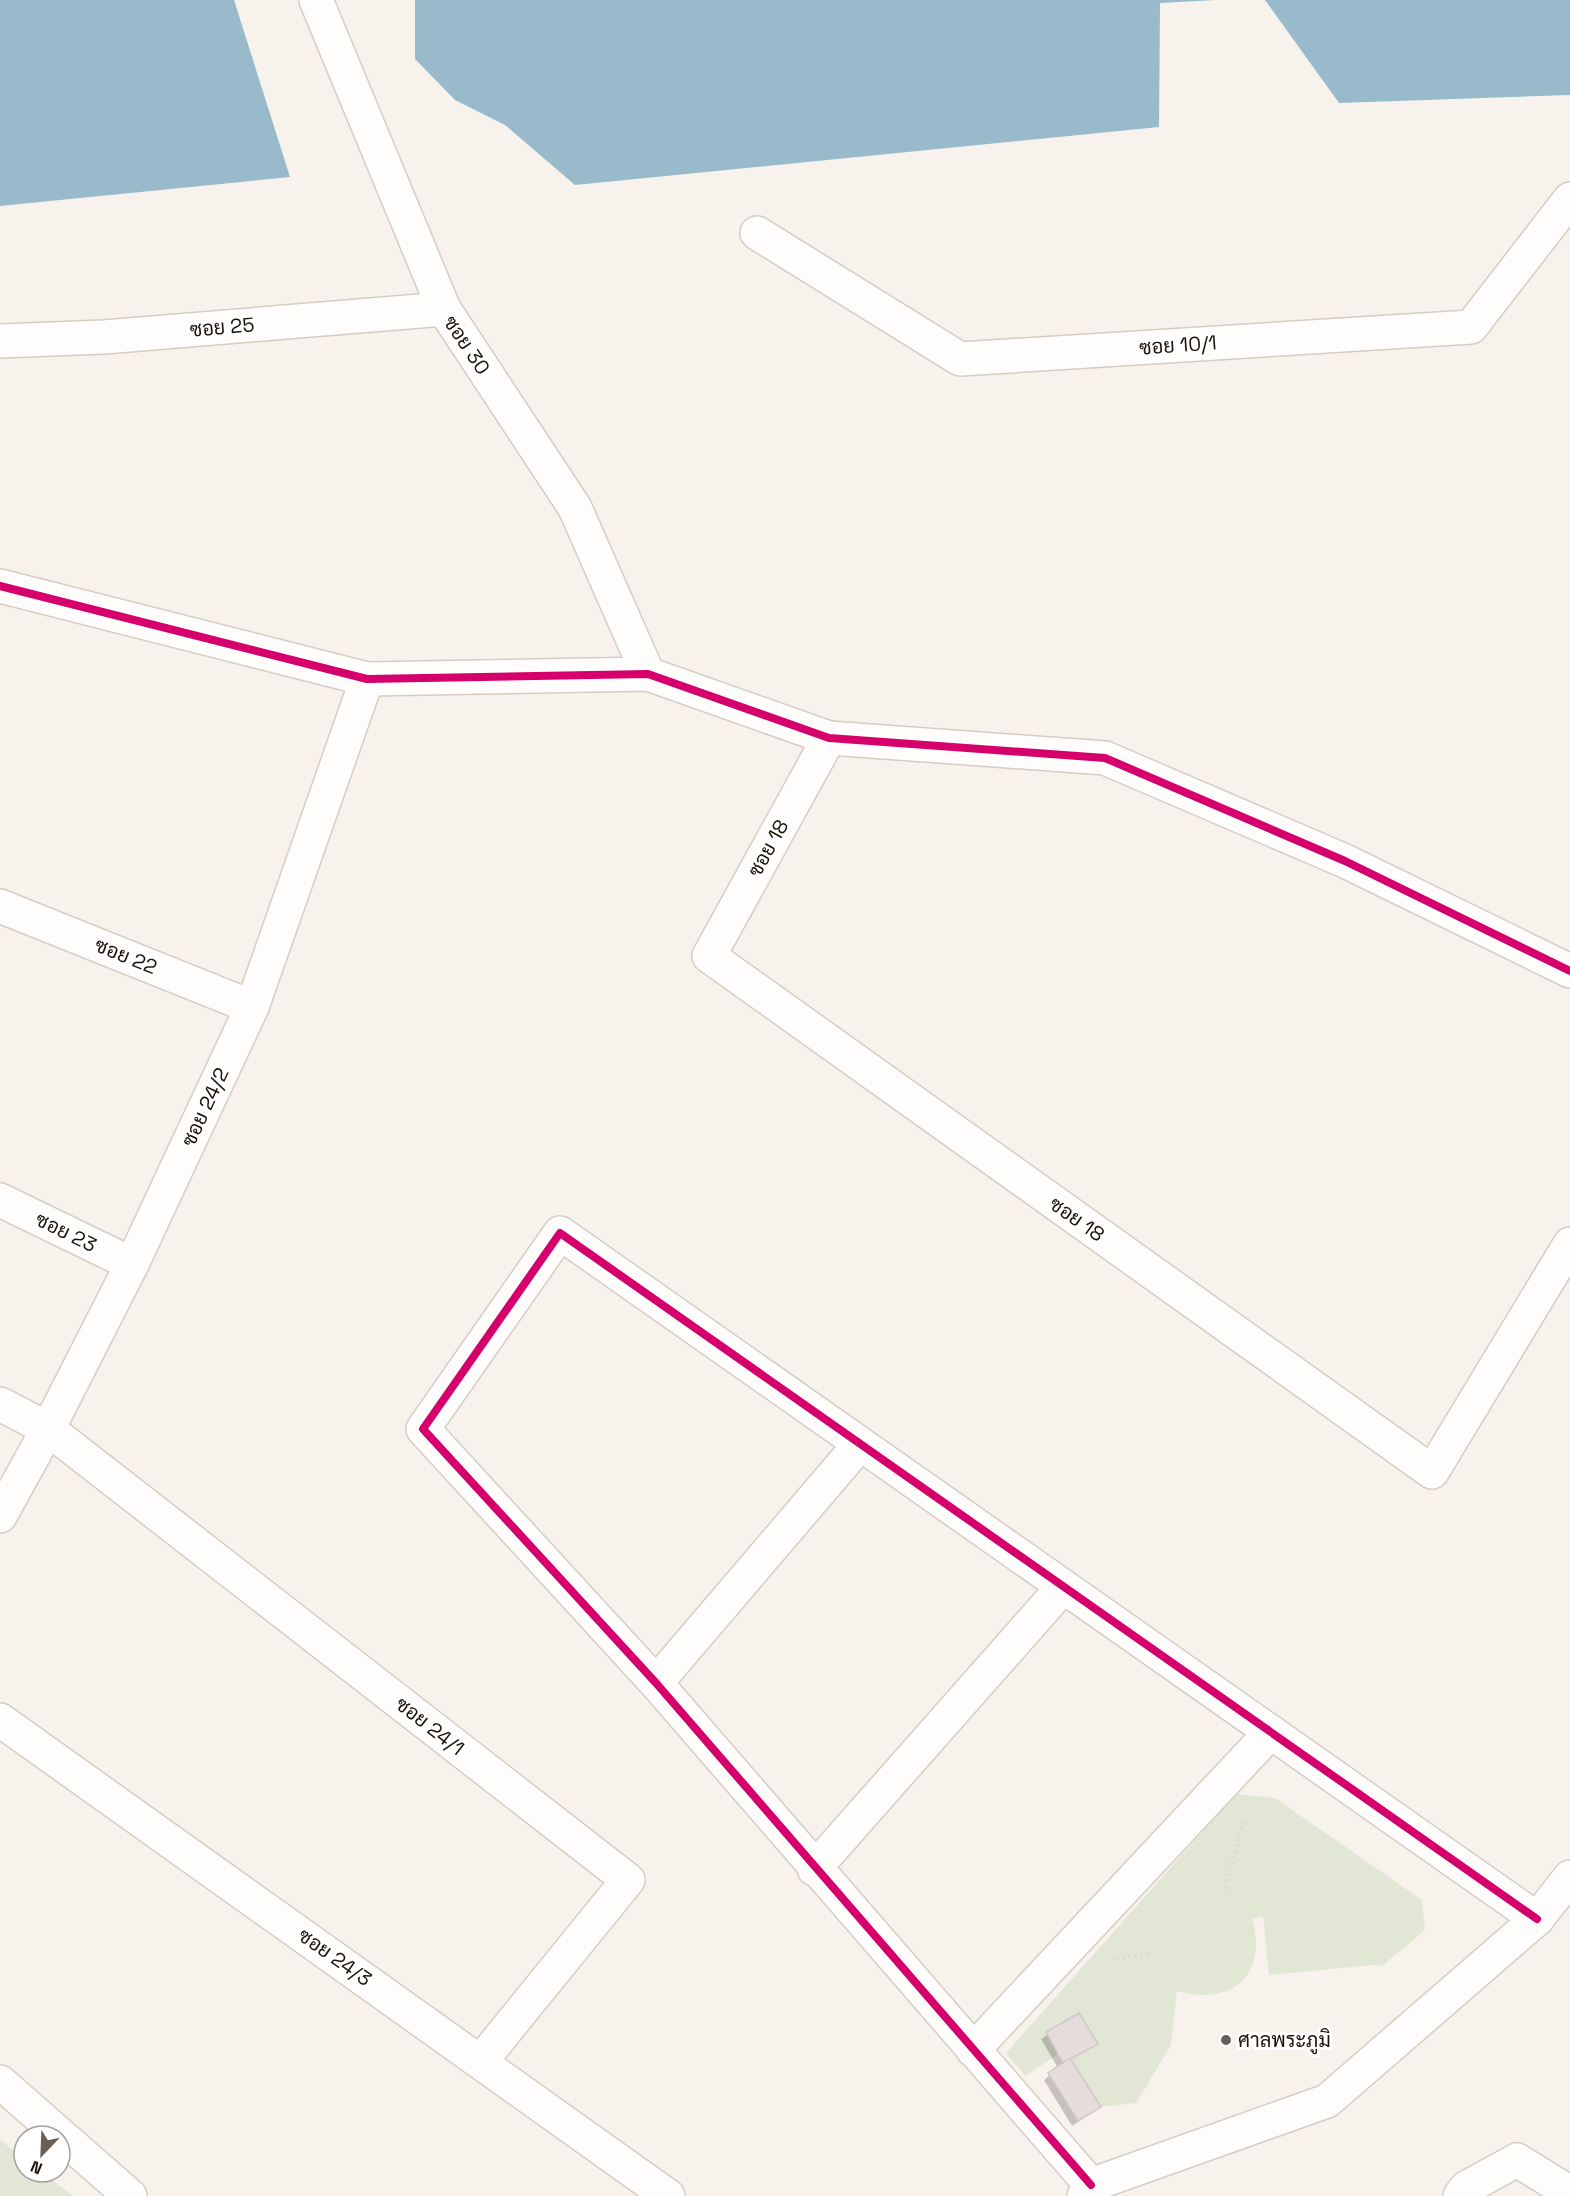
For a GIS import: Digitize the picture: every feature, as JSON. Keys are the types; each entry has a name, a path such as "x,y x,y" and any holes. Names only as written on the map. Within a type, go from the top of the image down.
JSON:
{"street":[{"name":"ซอย 30","path":"316,0 444,309 575,508 648,675"},
{"name":"ซอย 10/1","path":"757,233 960,359 1471,327 1570,199"},
{"name":"ซอย 25","path":"0,341 104,337 444,309"},
{"path":"0,586 367,679 648,675 829,738 1105,758 1345,861 1570,970"},
{"name":"ซอย 24/2","path":"0,1516 48,1429 132,1264 252,1007 367,679"},
{"name":"ซอย 18","path":"829,738 709,956 1432,1472 1570,1245"},
{"name":"ซอย 22","path":"0,906 252,1007"},
{"name":"ซอย 23","path":"0,1200 132,1264"},
{"path":"1538,1919 560,1233 423,1429 656,1683 814,1869 973,2050 1087,2190 1327,2101 1538,1919 1570,1877"},
{"path":"0,1404 48,1429"},
{"name":"ซอย 24/1","path":"48,1429 628,1880 481,2061"},
{"path":"656,1683 860,1444"},
{"path":"814,1869 1063,1587"},
{"name":"ซอย 24/3","path":"0,1720 668,2196"},
{"path":"973,2050 1271,1732"},
{"path":"0,2082 130,2196"},
{"path":"1460,2196 1466,2188 1517,2160 1570,2193"}],"path":[{"path":"1224,1893 1244,1817"},
{"path":"1106,1961 1151,1953"}],"green space":[{"path":"1236,1794 1275,1798 1422,1900 1425,1930 1382,1966 1269,1975 1263,1917 1252,1918 1256,1938 1255,1955 1250,1970 1242,1982 1230,1990 1197,1995 1177,1991 1171,2045 1136,2103 1101,2107 1070,2058 1097,2044 1079,2013 1046,2032 1058,2054 1025,2076 1006,2053"},
{"path":"0,2140 12,2149 12,2184 58,2184 73,2196 0,2196"}],"water":[{"path":"0,0 234,0 290,177 0,206"},
{"path":"415,0 1216,0 1160,3 1159,127 575,185 505,125 455,100 415,59"},
{"path":"1265,0 1570,0 1570,95 1339,103"}],"building":[{"path":"1079,2013 1098,2044 1063,2063 1046,2032"},
{"path":"1070,2058 1101,2107 1078,2121 1048,2073"}],"cycle path":[{"path":"0,586 367,679 648,674 829,738 1105,758 1345,861 1570,971"},
{"path":"1091,2185 656,1683 423,1429 560,1233 1537,1919"}],"place":[{"name":"ศาลพระภูมิ","path":"1226,2040"}]}
